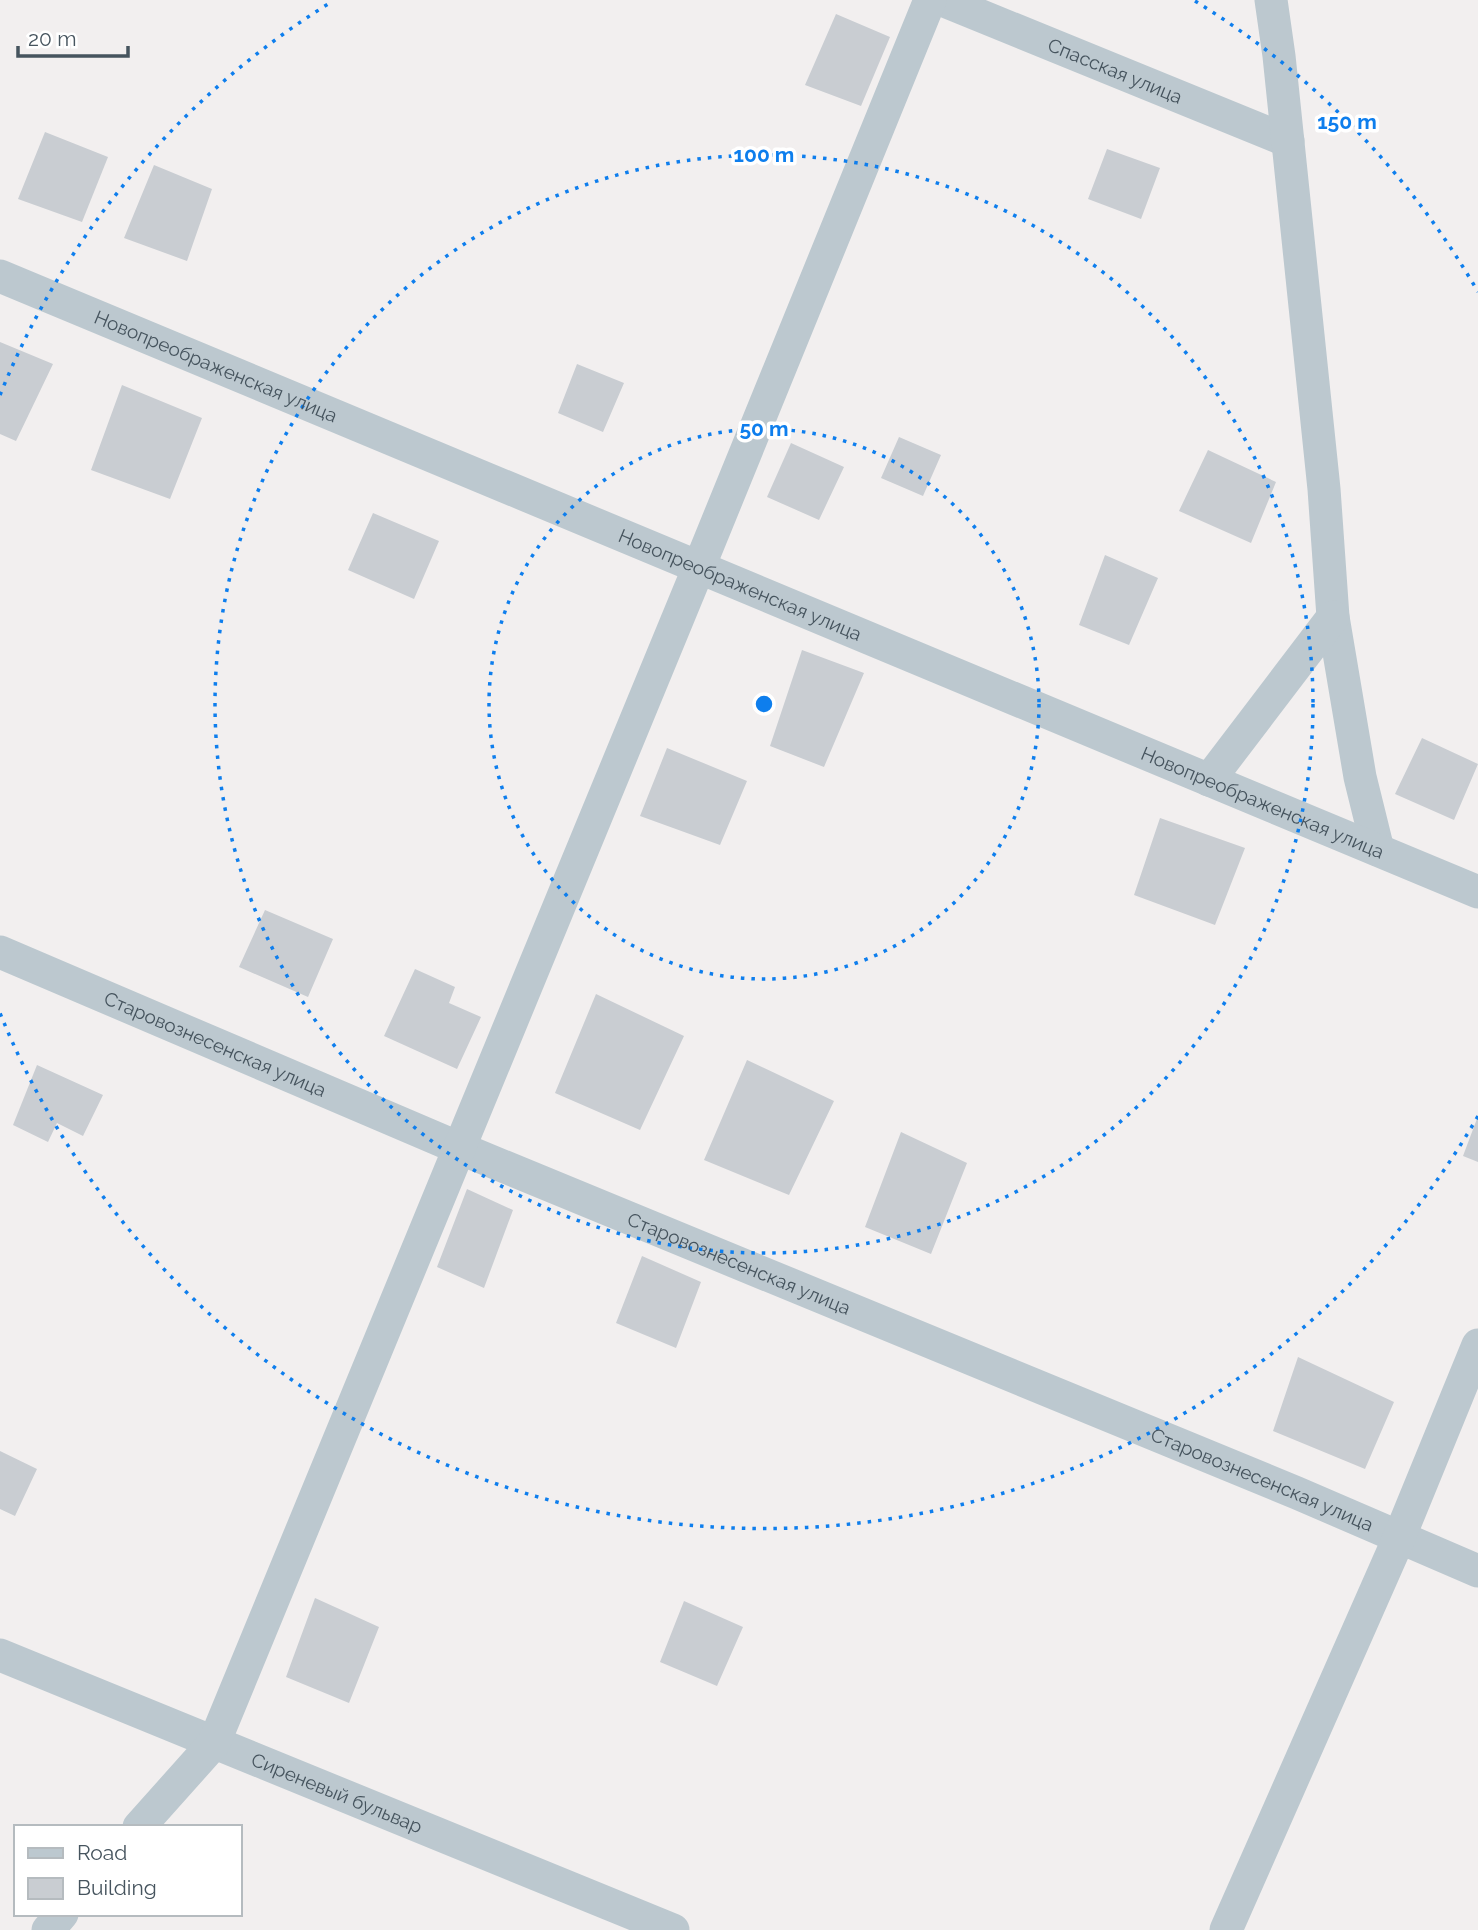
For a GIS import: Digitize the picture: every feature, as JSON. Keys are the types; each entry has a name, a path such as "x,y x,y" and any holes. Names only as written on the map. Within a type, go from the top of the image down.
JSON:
{"street":[{"path":"141,1825 214,1743 930,0"},
{"name":"Спасская улица","path":"942,0 1287,141"},
{"path":"1271,0 1324,489 1333,617 1360,777 1378,850"},
{"name":"Новопреображенская улица","path":"0,276 1478,892"},
{"path":"1209,780 1333,617"},
{"name":"Старовознесенская улица","path":"0,952 459,1148 1271,1482 1478,1571"},
{"path":"1226,1930 1399,1538 1478,1345"},
{"name":"Сиреневый бульвар","path":"0,1655 673,1930"},
{"path":"48,1930 60,1916"}],"building":[{"path":"836,14 890,37 861,106 805,85"},
{"path":"45,132 108,157 82,222 18,199"},
{"path":"1107,149 1160,168 1141,219 1088,199"},
{"path":"154,165 212,189 187,261 124,238"},
{"path":"0,342 53,364 16,441 0,434"},
{"path":"577,364 624,383 603,432 558,413"},
{"path":"122,385 202,418 170,499 91,470"},
{"path":"899,437 941,455 923,496 881,478"},
{"path":"791,443 844,467 819,520 767,497"},
{"path":"1208,450 1276,482 1251,543 1179,511"},
{"path":"373,513 439,541 414,599 348,570"},
{"path":"1105,555 1158,578 1129,645 1079,625"},
{"path":"802,650 864,673 824,767 770,746"},
{"path":"1422,738 1478,764 1454,820 1395,794"},
{"path":"667,748 747,781 720,845 640,816"},
{"path":"1160,818 1245,848 1215,925 1134,895"},
{"path":"265,910 333,939 308,997 239,967"},
{"path":"415,969 455,987 449,1003 481,1017 457,1069 384,1036"},
{"path":"596,994 684,1036 640,1130 555,1093"},
{"path":"747,1060 834,1101 789,1195 704,1160"},
{"path":"37,1065 103,1095 83,1136 57,1123 48,1142 13,1125"},
{"path":"1478,1116 1478,1162 1463,1156"},
{"path":"901,1132 967,1163 931,1254 865,1227"},
{"path":"467,1189 513,1210 484,1288 437,1267"},
{"path":"642,1256 701,1282 676,1348 616,1323"},
{"path":"1298,1357 1394,1402 1365,1469 1273,1431"},
{"path":"0,1451 37,1469 15,1516 0,1509"},
{"path":"315,1598 379,1627 349,1703 286,1677"},
{"path":"684,1601 743,1627 717,1686 660,1662"}]}
